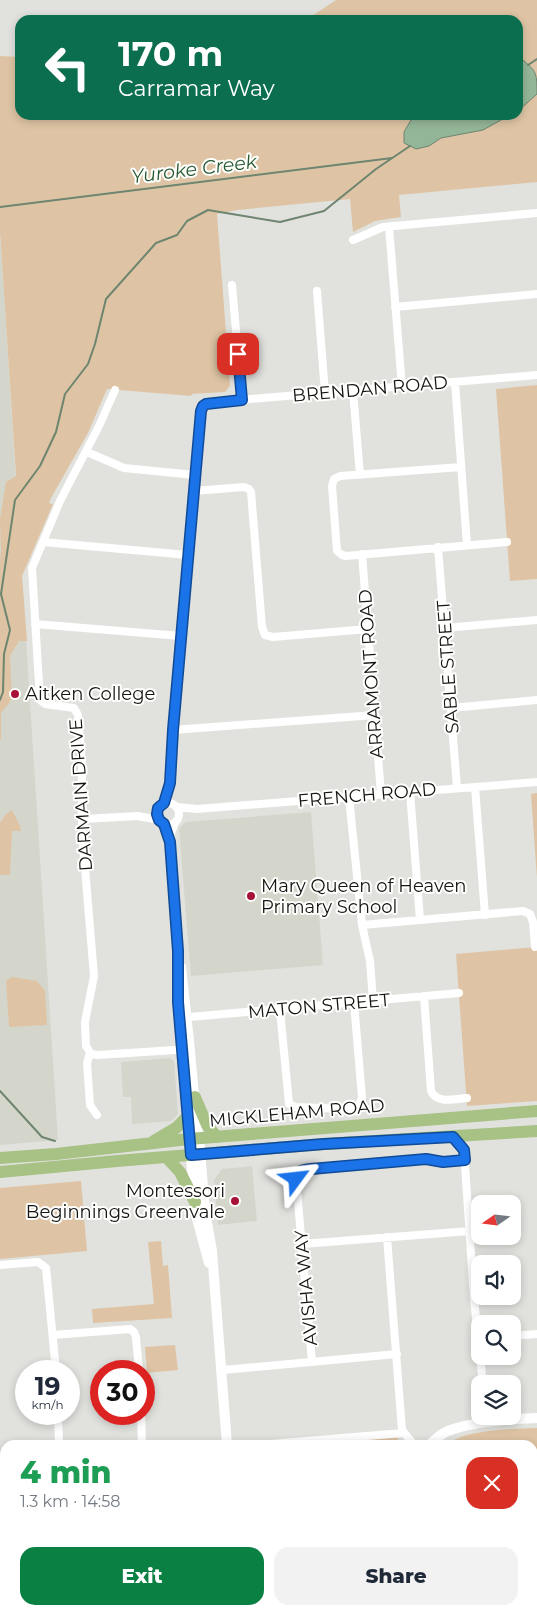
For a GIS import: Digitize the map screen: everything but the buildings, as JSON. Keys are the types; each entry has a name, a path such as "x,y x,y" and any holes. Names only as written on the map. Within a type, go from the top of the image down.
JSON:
{"main road":[{"path":"195,1097 207,1125 217,1137"},
{"name":"MICKLEHAM ROAD","path":"0,1158 64,1154 194,1139 537,1111"},
{"path":"150,1143 176,1128 187,1117"},
{"name":"MICKLEHAM ROAD","path":"0,1172 365,1141 537,1132"},
{"path":"166,1157 180,1172 195,1202"}],"street":[{"path":"353,240 374,230 389,226 537,213"},
{"path":"389,226 402,387"},
{"path":"232,285 242,400"},
{"path":"317,291 325,393"},
{"path":"396,307 537,294"},
{"name":"BRENDAN ROAD","path":"195,475 201,411 204,405 215,402 537,375"},
{"path":"455,382 467,545"},
{"name":"DARMAIN DRIVE","path":"97,1115 90,1106 87,1064 90,1053 86,1046 85,1022 94,976 82,832 82,765 78,715 74,708 43,704 40,700 32,568 60,501 87,452 115,390"},
{"path":"353,391 360,475"},
{"path":"87,452 124,468 195,475 170,783 175,806 179,813 171,833 170,842 178,951 178,994 191,1049 195,1097 195,1202 199,1229 214,1281"},
{"path":"461,467 337,477 332,482 337,551 346,556 507,542"},
{"path":"194,491 244,487 251,492 262,627 265,635 273,637 368,630"},
{"path":"42,542 188,555"},
{"name":"SABLE STREET","path":"438,547 457,788"},
{"name":"ARRAMONT ROAD","path":"362,554 380,794"},
{"path":"445,628 537,620"},
{"path":"36,624 181,636"},
{"path":"451,708 537,700"},
{"path":"173,730 374,715"},
{"name":"FRENCH ROAD","path":"175,806 197,809 537,782"},
{"path":"170,783 157,814 170,842"},
{"path":"475,787 485,915"},
{"path":"410,792 420,920"},
{"path":"349,797 362,925 370,960 373,1001"},
{"path":"138,816 161,805 175,806"},
{"name":"FRENCH ROAD","path":"176,821 197,809"},
{"path":"83,820 138,816 162,822 176,821"},
{"path":"362,925 523,911 530,914 533,922 535,947"},
{"name":"MATON STREET","path":"184,1017 459,994"},
{"path":"424,996 431,1091 433,1096 442,1100 467,1098"},
{"path":"280,1010 289,1104 295,1107 348,1109 356,1108 361,1104 362,1097 354,1003"},
{"path":"184,1017 182,1050 187,1117 194,1139"},
{"path":"90,1053 98,1055 191,1049"},
{"path":"464,1150 473,1140 487,1136"},
{"path":"453,1137 464,1150 477,1315"},
{"path":"195,1154 211,1242 223,1370 227,1440"},
{"name":"AVISHA WAY","path":"312,1362 296,1179 298,1174 301,1171 426,1159 443,1162 465,1160"},
{"path":"302,1244 470,1231"},
{"path":"387,1237 403,1433 409,1440"},
{"path":"0,1265 38,1262 45,1266 55,1360"},
{"path":"53,1335 132,1330 136,1337 138,1360"},
{"path":"521,1335 537,1334"},
{"path":"223,1370 396,1354"},
{"path":"521,1418 537,1418"},
{"path":"435,1440 449,1431 471,1424"},
{"path":"58,1425 59,1440"},
{"path":"141,1425 142,1440"},
{"path":"319,1440 403,1433"}],"shaded area":[{"path":"336,0 537,0 537,182 399,195 401,217 375,221 353,232 350,199 237,210 217,214 230,386 225,392 192,394 191,396 107,389 88,433 51,498 49,503 53,504 22,576 27,641 19,641 10,656 12,699 1,713 0,740 0,519 6,482 16,476 0,232 0,56 15,57 15,120 523,120 523,15 314,15"},
{"path":"523,60 532,68 536,75 537,94 523,107"},
{"path":"411,120 501,120 483,130 441,138 429,146 416,149 404,143 404,132"},
{"name":"Aitken College","path":"0,232 58,1140 0,1145"},
{"path":"537,385 537,579 510,581 496,389"},
{"path":"537,793 537,878 531,794"},
{"path":"12,810 21,831 12,831 10,875 0,875 0,823 6,814"},
{"name":"Mary Queen of Heaven Primary School","path":"311,812 323,965 191,976 179,828 186,822"},
{"path":"537,947 537,1101 467,1106 456,954"},
{"path":"12,977 37,981 45,991 47,1025 9,1027 6,981"},
{"path":"170,1058 174,1061 178,1114 171,1121 132,1124 131,1097 123,1097 121,1062"},
{"name":"Montessori Beginnings Greenvale","path":"252,1166 257,1221 218,1225 214,1180 222,1169"},
{"path":"81,1181 87,1251 0,1259 0,1188"},
{"path":"161,1241 163,1266 168,1265 172,1318 93,1323 92,1309 154,1304 148,1242"},
{"path":"175,1345 178,1370 155,1372 155,1360 146,1360 145,1347"},
{"path":"537,1428 537,1440 454,1440 476,1433"},
{"path":"396,1437 399,1440 363,1440"}],"waterway":[{"path":"528,65 537,59"},
{"path":"0,700 3,692 4,654 10,630 1,594 15,500 40,466 56,432 65,394 88,364 106,299 156,243 177,235 187,221 208,210 280,222 324,211 376,169 410,146"},
{"name":"Yuroke Creek","path":"0,207 392,158"},
{"path":"0,1091 42,1137 55,1141"}],"place":[{"name":"Aitken College","path":"15,694"},
{"name":"Mary Queen of Heaven Primary School","path":"251,896"},
{"name":"Montessori Beginnings Greenvale","path":"235,1201"}],"route":[{"path":"238,354 242,400 205,404 201,411 170,783 164,803 157,810 157,817 164,824 170,842 178,951 178,1002 191,1155 324,1144 453,1137 464,1150 465,1160 443,1162 426,1159 311,1169 299,1172 296,1179"}]}
